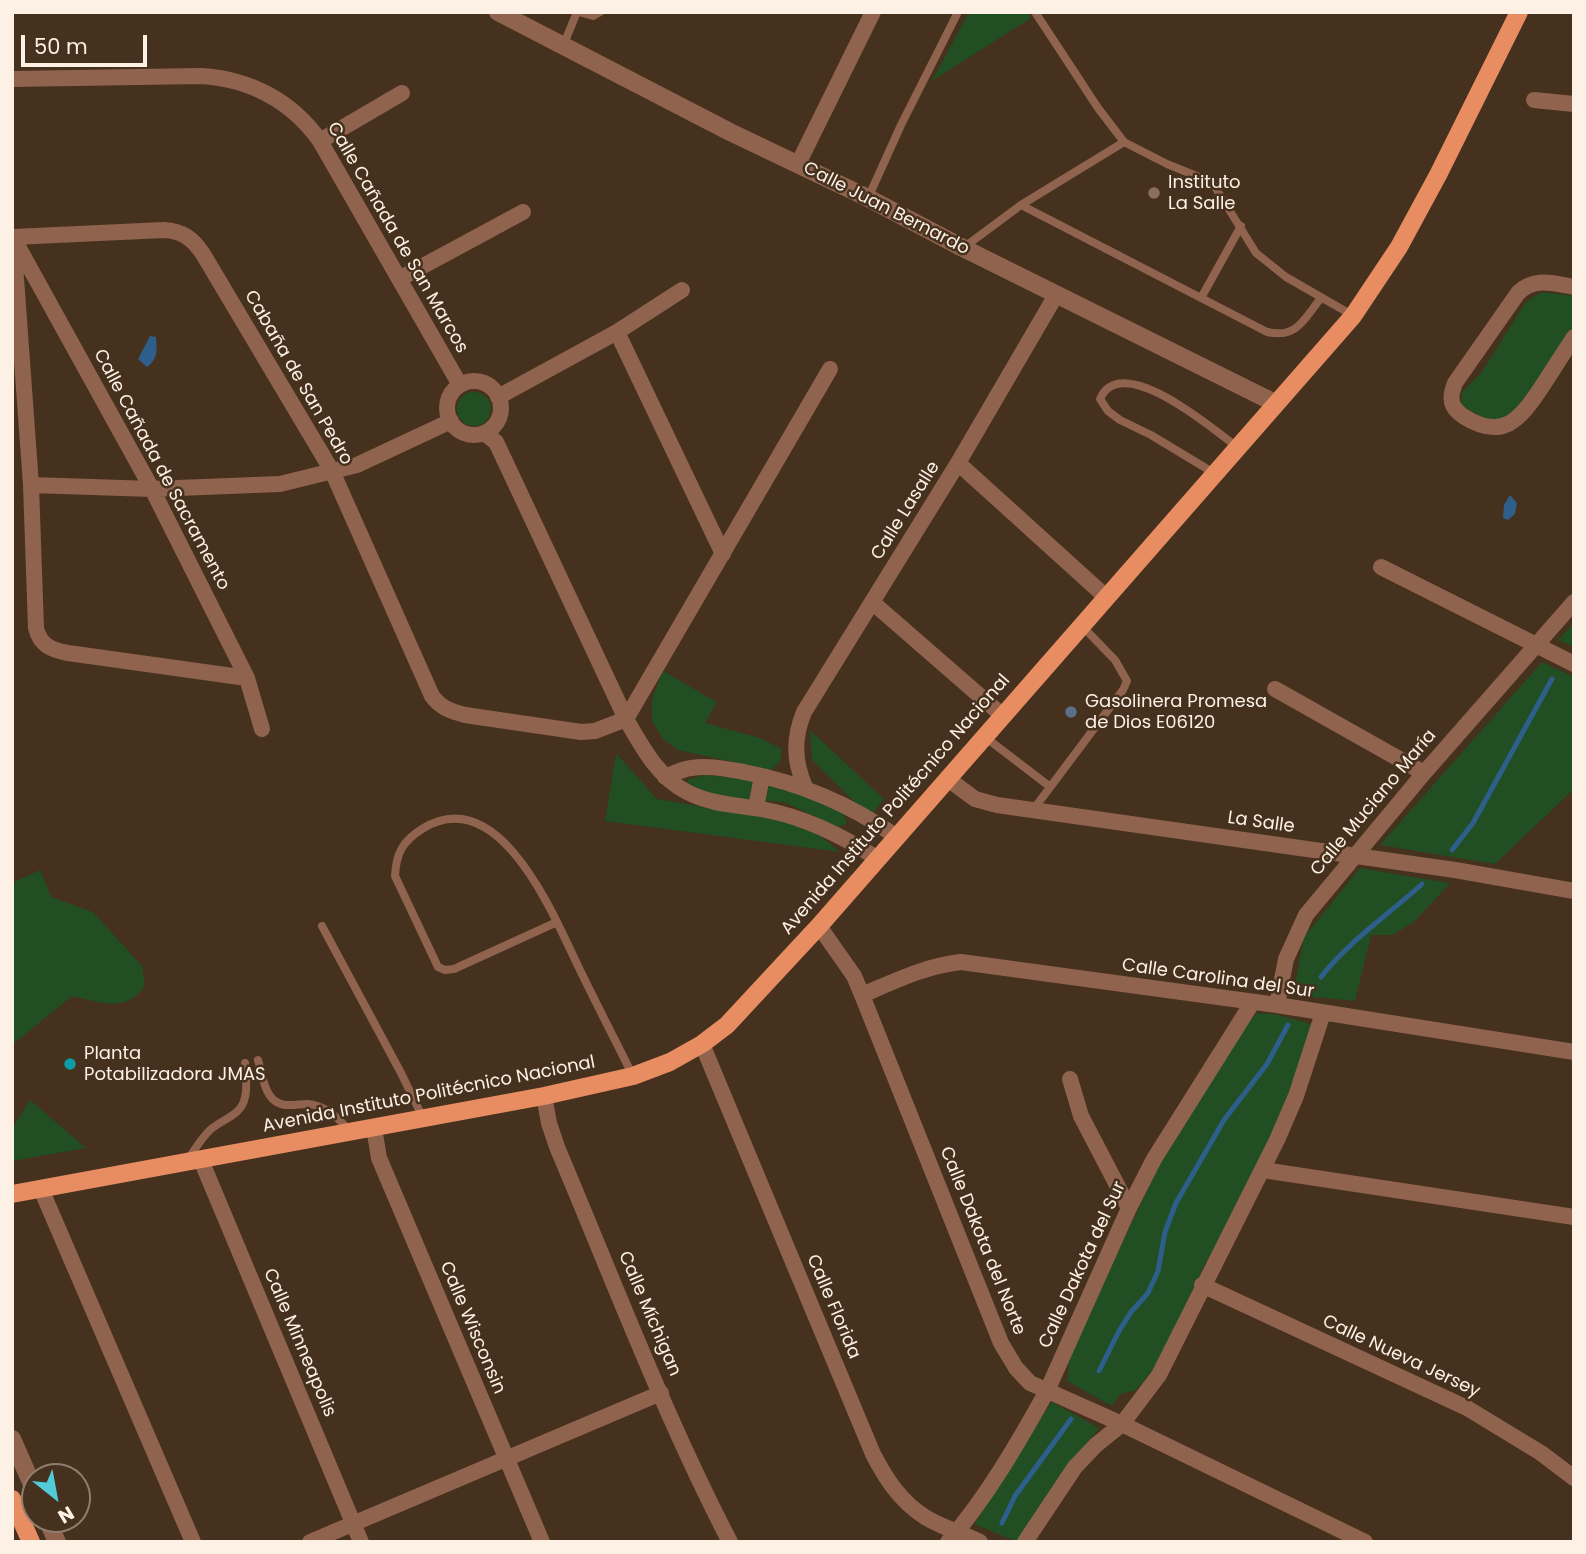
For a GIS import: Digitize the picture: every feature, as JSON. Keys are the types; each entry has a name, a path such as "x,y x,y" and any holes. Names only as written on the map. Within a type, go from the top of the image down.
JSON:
{"main road":[{"name":"Avenida Instituto Politécnico Nacional","path":"12,1194 544,1096 633,1076 670,1062 702,1044 727,1025 819,926 1353,316 1399,247 1520,12"},
{"path":"12,1499 31,1542"}],"street":[{"name":"Calle Juan Bernardo","path":"498,12 730,132 868,198 1275,404"},
{"path":"798,164 873,12"},
{"name":"Calle Cañada de San Marcos","path":"12,79 201,76 225,78 243,82 289,107 308,124 320,141 460,385"},
{"path":"320,141 402,93"},
{"path":"1534,100 1574,104"},
{"path":"399,279 523,212"},
{"name":"Cabaña de San Pedro","path":"13,236 164,230 174,230 189,236 204,254 332,471 432,696 440,706 465,715 581,732 595,731 626,719"},
{"path":"13,236 31,485 36,628 41,642 55,651 247,678"},
{"name":"Calle Cañada de Sacramento","path":"13,236 152,489 247,678 262,729"},
{"path":"1574,287 1539,282 1529,284 1518,292 1455,383 1451,394 1452,405 1456,411 1479,426 1501,427 1510,424 1524,414 1574,337"},
{"path":"498,397 617,332 682,290"},
{"name":"Calle Lasalle","path":"805,787 795,748 798,727 804,712 958,463 1056,295"},
{"path":"617,332 723,554"},
{"path":"626,719 830,369"},
{"path":"477,381 486,384 498,397 500,414 492,428 484,432 462,432 448,414 449,398 460,385 477,381"},
{"path":"31,485 152,489 280,484 357,465 451,421"},
{"path":"484,432 496,442 626,719 646,754 665,776 686,792 711,802 756,808 823,827 878,859"},
{"path":"958,463 1107,597"},
{"path":"1381,567 1574,664"},
{"path":"872,602 1003,716"},
{"name":"Calle Muciano María","path":"1277,1005 1286,959 1306,915 1424,773 1574,602"},
{"path":"1275,689 1424,773"},
{"path":"665,776 690,768 715,766 805,787 852,808 897,837"},
{"path":"756,808 762,776"},
{"name":"La Salle","path":"948,779 975,799 997,805 1443,868 1574,891"},
{"name":"Calle Dakota del Norte","path":"819,926 854,976 1001,1343 1016,1368 1030,1383 1122,1424 1365,1542"},
{"name":"Calle Carolina del Sur","path":"862,995 920,970 939,964 961,962 1277,1005 1574,1052"},
{"name":"Calle Dakota del Sur","path":"952,1536 991,1482 1047,1391 1129,1208 1180,1116 1252,1003"},
{"path":"1025,1542 1075,1467 1122,1424 1158,1375 1263,1170 1296,1096 1323,1013"},
{"name":"Calle Florida","path":"702,1044 887,1481 902,1499 952,1536 980,1542"},
{"path":"1070,1079 1081,1116 1129,1208"},
{"name":"Calle Míchigan","path":"544,1096 557,1147 661,1393 730,1542"},
{"name":"Calle Wisconsin","path":"374,1128 379,1158 542,1542"},
{"name":"Calle Minneapolis","path":"194,1161 361,1542"},
{"path":"1263,1170 1574,1217"},
{"path":"41,1189 193,1542"},
{"name":"Calle Nueva Jersey","path":"1202,1285 1467,1408 1541,1453 1574,1478"},
{"path":"310,1542 661,1393"},
{"path":"12,1438 23,1463"}],"lane":[{"path":"563,46 578,12 593,16 600,12"},
{"path":"868,198 958,12"},
{"path":"1035,12 1098,108 1124,142 1167,164 1204,178 1220,192 1256,253 1268,264 1353,316"},
{"path":"963,248 1021,205 1124,142"},
{"path":"1021,205 1267,332 1283,335 1298,327 1321,298"},
{"path":"1201,298 1241,226"},
{"path":"1214,473 1108,411 1100,399 1104,390 1121,382 1139,385 1185,409 1237,447"},
{"path":"1033,810 1123,691 1126,681 1115,660 1082,626"},
{"path":"985,737 1049,786"},
{"path":"557,922 454,969 444,970 438,967 396,876 396,861 402,845 428,825 448,818 461,818 477,824 509,848 524,864 557,922 633,1076"},
{"path":"322,926 423,1118"},
{"path":"258,1060 265,1085 273,1100 282,1105 307,1104 322,1107 338,1118 351,1132"},
{"path":"194,1161 199,1142 212,1128 236,1114 241,1107 245,1099 245,1063"}],"green space":[{"path":"969,12 1027,12 1031,18 932,81"},
{"path":"1541,292 1574,296 1574,330 1519,414 1500,423 1487,420 1461,405 1462,392 1482,372 1525,303"},
{"path":"474,392 486,397 491,409 486,421 474,426 462,421 457,409 462,397"},
{"path":"1574,623 1574,647 1558,640"},
{"path":"1542,662 1574,677 1574,789 1495,864 1380,845"},
{"path":"663,671 717,702 705,723 760,738 782,749 780,762 771,770 678,750 663,739 652,721 652,698"},
{"path":"810,730 884,799 873,813 859,806 812,760"},
{"path":"616,753 657,799 806,824 840,852 605,821"},
{"path":"705,775 775,784 810,793 841,810 847,823 838,827 784,802 738,799 686,788 689,779"},
{"path":"1360,868 1450,883 1415,921 1393,935 1371,935 1355,1001 1293,995 1304,937"},
{"path":"40,870 51,897 93,912 142,966 145,986 137,995 120,1003 102,1003 72,996 12,1045 12,883"},
{"path":"1257,1013 1275,1014 1311,1024 1309,1044 1266,1156 1205,1264 1155,1368 1136,1390 1120,1394 1112,1406 1067,1381 1069,1366 1066,1360 1179,1124 1245,1020 1253,1018"},
{"path":"30,1100 86,1148 12,1161 12,1129"},
{"path":"1052,1402 1099,1428 1048,1494 1018,1542 974,1524 980,1516 978,1506"}],"water":[{"path":"150,336 156,337 156,350 153,361 147,367 138,359"},
{"path":"1510,495 1517,503 1515,514 1508,520 1503,518 1504,505"}],"waterway":[{"path":"1452,850 1473,823 1552,679"},
{"path":"1321,977 1356,940 1422,884"},
{"path":"1099,1371 1119,1331 1148,1293 1158,1271 1165,1232 1176,1203 1224,1120 1267,1064 1288,1025"},
{"path":"1002,1523 1015,1496 1071,1419"}],"place":[{"name":"Instituto La Salle","path":"1154,193"},
{"name":"Gasolinera Promesa de Dios E06120","path":"1071,712"},
{"name":"Planta Potabilizadora JMAS","path":"70,1064"}]}
